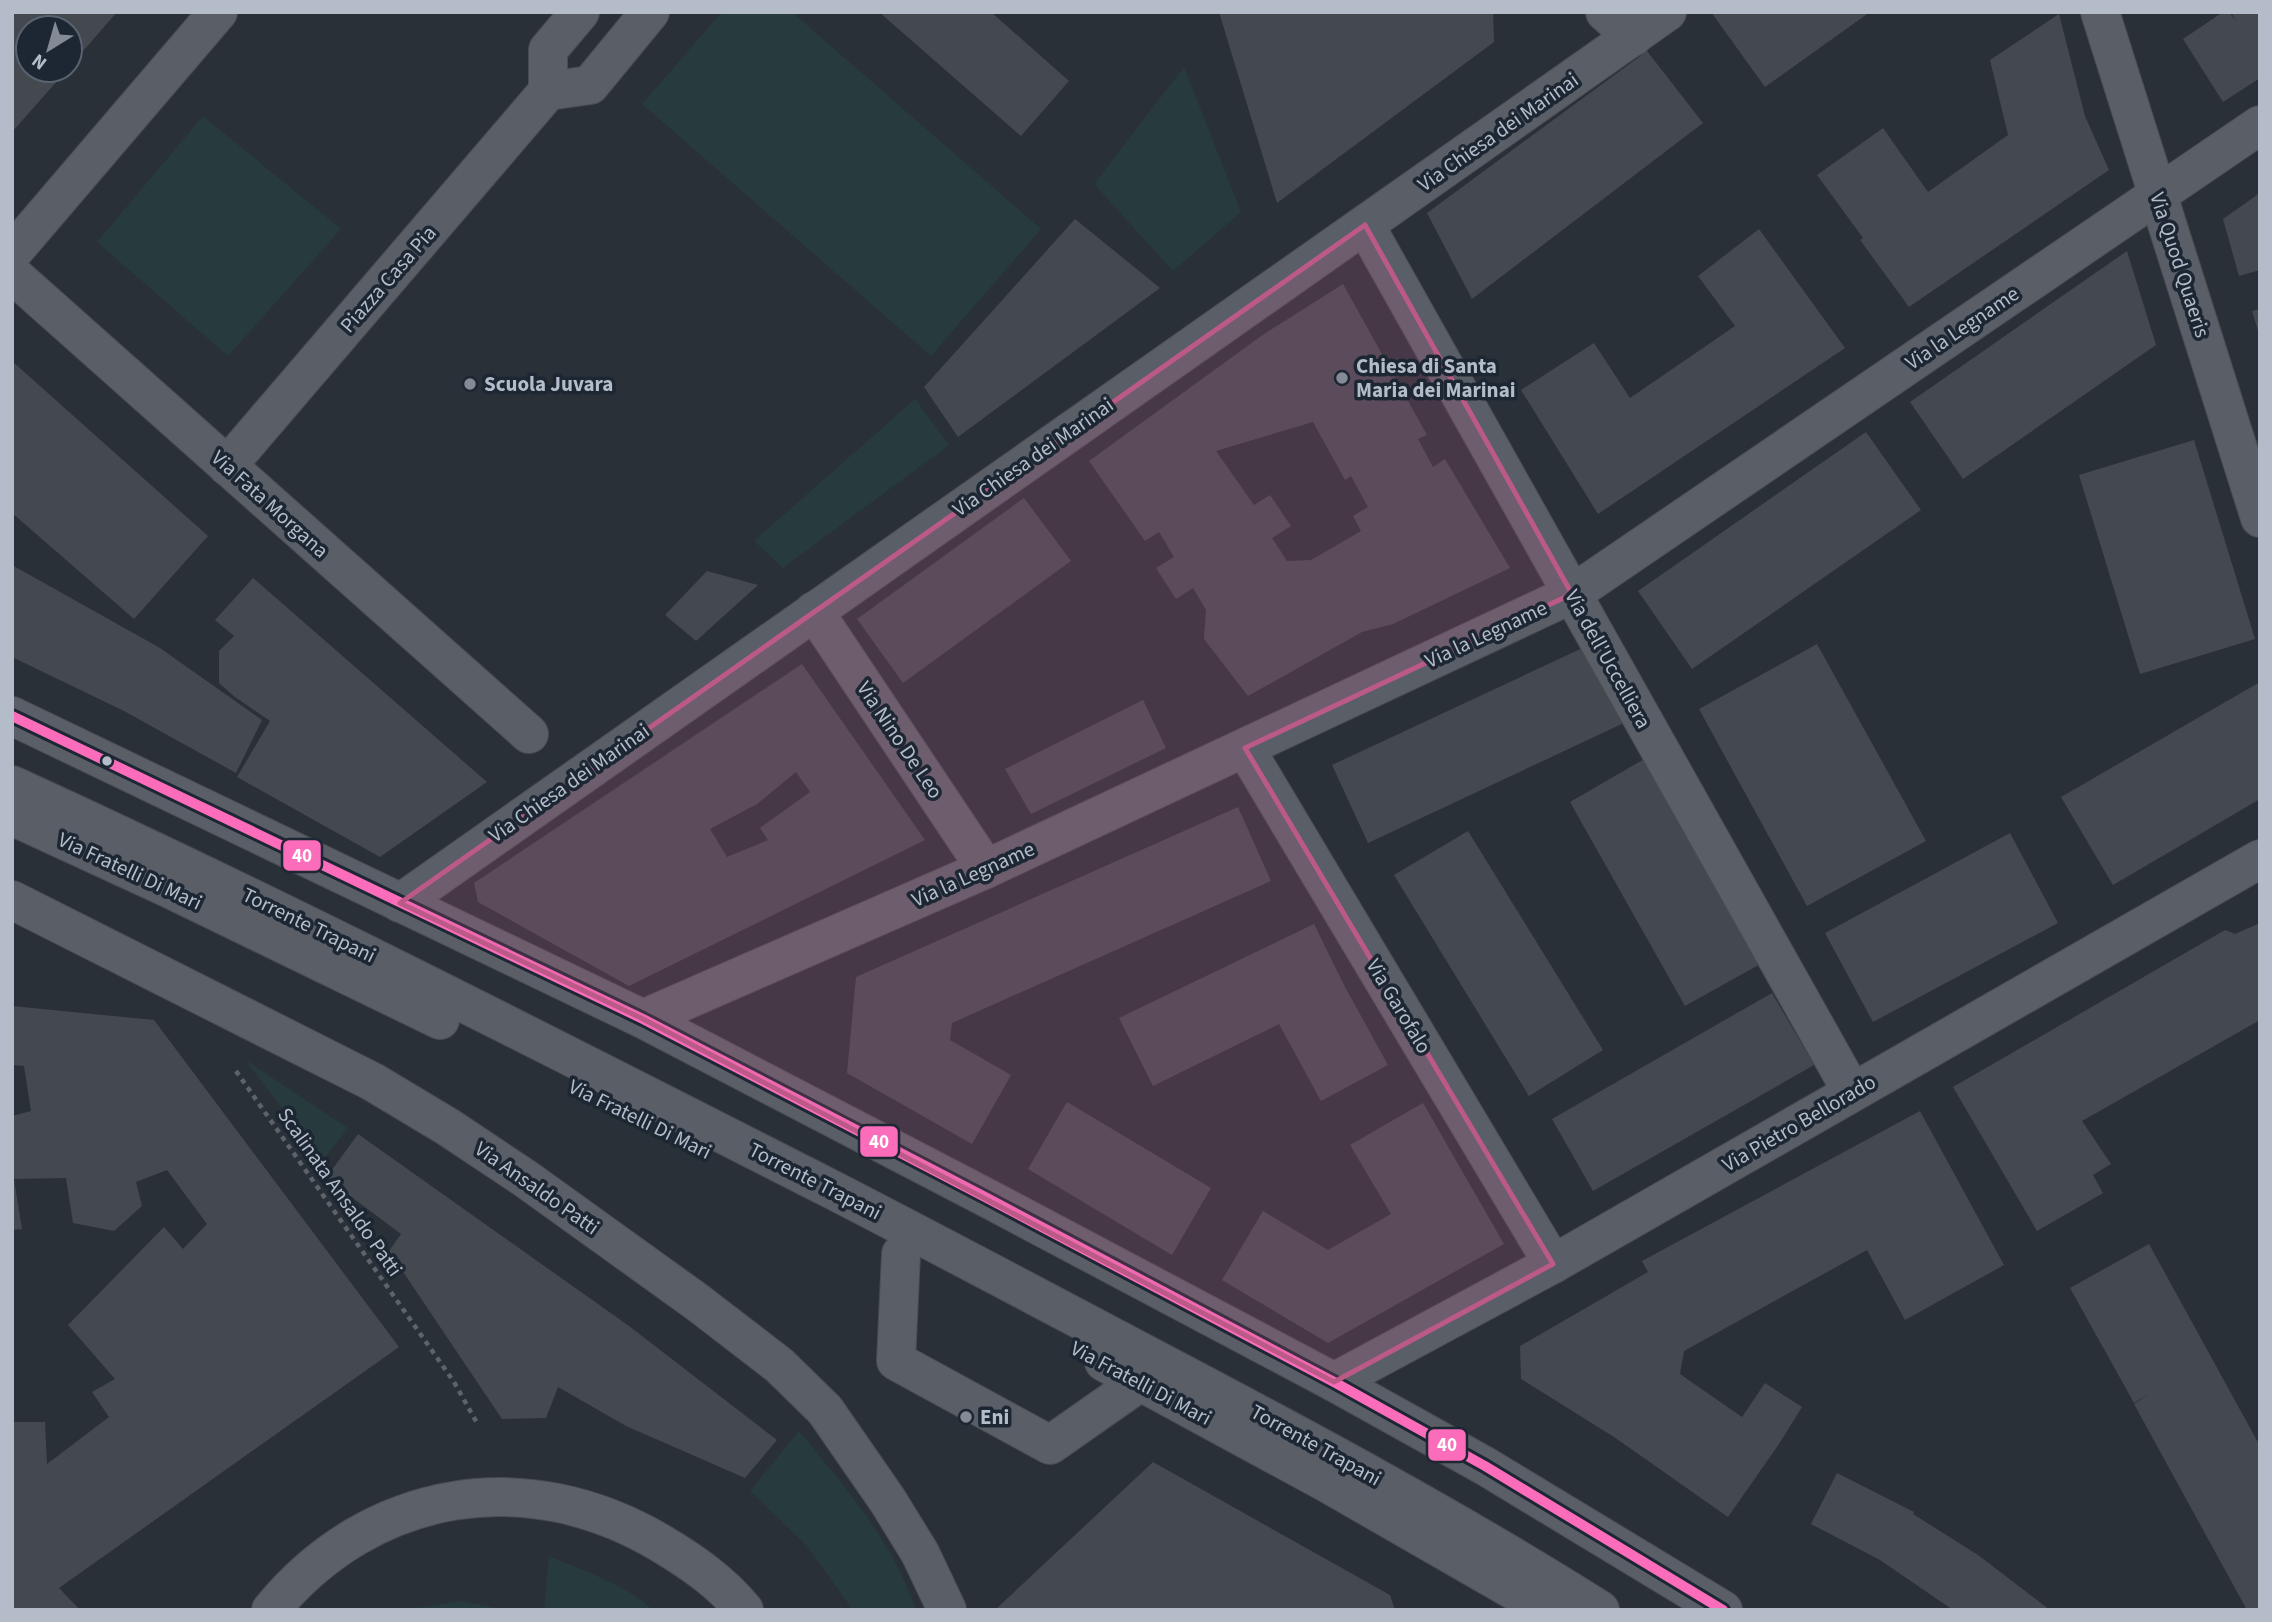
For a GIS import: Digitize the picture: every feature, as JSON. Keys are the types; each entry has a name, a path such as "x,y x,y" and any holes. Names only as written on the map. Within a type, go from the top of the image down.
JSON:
{"main road":[{"path":"271,1610 287,1590 325,1557 361,1533 408,1512 457,1499 508,1495 555,1502 598,1513 645,1534 694,1563 730,1593 744,1610"}],"street":[{"path":"12,253 218,12"},
{"path":"580,12 548,50 548,92 590,85 650,12"},
{"name":"Via Chiesa dei Marinai","path":"400,902 1365,225 1619,24 1667,12"},
{"name":"Via Quod Quaeris","path":"2100,12 2260,518"},
{"name":"Piazza Casa Pia","path":"227,466 548,92"},
{"name":"Via la Legname","path":"643,1019 986,869 1572,594 2260,125"},
{"name":"Via dell'Uccelliera","path":"1365,225 1852,1093"},
{"name":"Via Fata Morgana","path":"12,274 529,734"},
{"name":"Via Nino De Leo","path":"814,611 986,869"},
{"path":"12,716 643,1019 1334,1382 1485,1466 1723,1610"},
{"name":"Via Garofalo","path":"1245,748 1553,1264"},
{"name":"Torrente Trapani","path":"12,785 260,901 677,1109 1350,1463 1510,1553 1600,1610"},
{"name":"Via Fratelli Di Mari","path":"12,816 191,899 693,1144 1140,1382 1525,1604"},
{"name":"Via Pietro Bellorado","path":"1334,1382 1553,1264 2260,859"},
{"name":"Via Ansaldo Patti","path":"12,900 373,1082 482,1149 697,1302 779,1365 825,1410 888,1501 919,1553 947,1610"},
{"path":"901,1254 896,1361 1050,1445 1140,1382"}],"path":[{"name":"Scalinata Ansaldo Patti","path":"228,1060 454,1382 477,1423"}],"highlighted area":[{"path":"1365,225 1572,594 1245,748 1553,1264 1334,1382 643,1019 400,903"}],"green space":[{"path":"722,12 792,12 1041,229 931,356 642,104"},
{"path":"1184,67 1241,212 1173,271 1094,184"},
{"path":"203,116 341,229 228,356 97,242"},
{"path":"915,399 949,445 783,568 754,541"},
{"path":"244,1059 348,1128 323,1160"},
{"path":"799,1431 866,1515 894,1561 916,1610 853,1610 807,1546 750,1491"},
{"path":"549,1556 617,1586 653,1610 544,1610"},
{"path":"460,1601 506,1610 411,1610 416,1608"}],"building":[{"path":"12,12 117,12 84,50 84,14 14,14 14,84 55,84 12,132"},
{"path":"879,12 991,12 1069,81 1021,136"},
{"path":"1219,12 1493,12 1494,42 1277,203"},
{"path":"1711,12 1870,12 1765,87"},
{"path":"2223,12 2229,12 2236,21 2231,12 2260,12 2260,78 2223,102 2183,39"},
{"path":"2059,14 2085,116 2109,170 1909,307 1817,175 1883,128 1928,192 2008,135 1990,60"},
{"path":"1647,51 1703,123 1472,299 1427,213"},
{"path":"2260,193 2260,270 2239,276 2223,219"},
{"path":"1075,219 1160,288 958,437 924,387"},
{"path":"1759,229 1845,348 1598,514 1521,390 1594,343 1630,398 1735,326 1698,276"},
{"path":"2127,251 2156,345 1963,479 1910,402"},
{"path":"1343,284 1427,435 1418,439 1433,467 1445,459 1510,568 1393,624 1362,632 1248,696 1204,639 1206,610 1193,588 1176,599 1156,568 1174,557 1159,532 1145,541 1089,461 1264,334","holes":["1313,422 1345,480 1351,476 1368,507 1353,516 1361,531 1311,560 1287,561 1272,538 1291,526 1270,495 1254,505 1216,451"]},
{"path":"2260,309 2260,334 2259,334 2252,311"},
{"path":"12,361 208,536 134,619 12,513"},
{"path":"1866,432 1921,510 1692,669 1638,591"},
{"path":"2194,440 2255,639 2140,674 2079,475"},
{"path":"1024,498 1071,561 903,683 857,619"},
{"path":"12,565 160,648 262,720 236,773 124,711 12,657"},
{"path":"707,571 758,585 696,641 665,615"},
{"path":"253,578 487,782 380,857 237,777 270,721 219,683 219,651 234,636 215,620"},
{"path":"1817,644 1926,841 1807,906 1699,709"},
{"path":"1589,645 1626,722 1368,843 1332,765"},
{"path":"802,664 925,840 629,986 478,902 474,883","holes":["796,772 810,792 760,828 768,840 727,857 710,829 757,804"]},
{"path":"2260,682 2260,799 2113,885 2061,797"},
{"path":"1143,700 1166,748 1031,814 1005,769"},
{"path":"1646,758 1762,963 1685,1006 1570,802"},
{"path":"1238,807 1271,881 952,1023 950,1040 1011,1075 972,1144 847,1073 856,977"},
{"path":"1468,831 1603,1050 1529,1096 1394,875"},
{"path":"2010,833 2058,923 1873,1022 1825,933"},
{"path":"2260,923 2260,1020 2082,1121 2111,1164 2093,1175 2103,1193 2037,1231 1953,1087 2225,930 2235,934"},
{"path":"1314,924 1388,1065 1321,1101 1279,1024 1153,1086 1119,1018"},
{"path":"1772,993 1814,1065 1593,1191 1552,1119"},
{"path":"12,1006 154,1020 399,1347 59,1588 80,1610 12,1610 12,1422 45,1422 47,1464 109,1417 92,1392 115,1379 68,1325 164,1227 183,1249 207,1224 167,1170 136,1182 142,1206 114,1231 73,1223 66,1178 14,1179 22,1229 12,1230 12,1116 31,1111 24,1066 12,1065"},
{"path":"1067,1102 1211,1188 1172,1255 1028,1169"},
{"path":"1423,1103 1504,1244 1328,1343 1222,1280 1263,1211 1328,1250 1391,1214 1350,1145"},
{"path":"1920,1111 2004,1265 1905,1320 1867,1250 1684,1351 1680,1374 1742,1417 1765,1383 1802,1407 1728,1517 1614,1437 1521,1379 1520,1346 1648,1272 1642,1261"},
{"path":"358,1134 629,1326 777,1440 745,1478 626,1426 558,1387 546,1418 502,1419 389,1251 401,1234 326,1178"},
{"path":"2149,1244 2260,1446 2260,1610 2247,1610 2134,1404 2149,1394 2134,1403 2070,1288"},
{"path":"1153,1462 1390,1595 1395,1610 995,1610"},
{"path":"1837,1473 1914,1512 1913,1514 1978,1555 2050,1610 1953,1610 1880,1560 1811,1524"}],"transit line":[{"name":"40","path":"12,716 643,1019 987,1198 1334,1382 1485,1466 1723,1610"}],"place":[{"name":"Chiesa di Santa Maria dei Marinai","path":"1342,378"},
{"name":"Scuola Juvara","path":"470,384"},
{"name":"Eni","path":"966,1417"}]}
